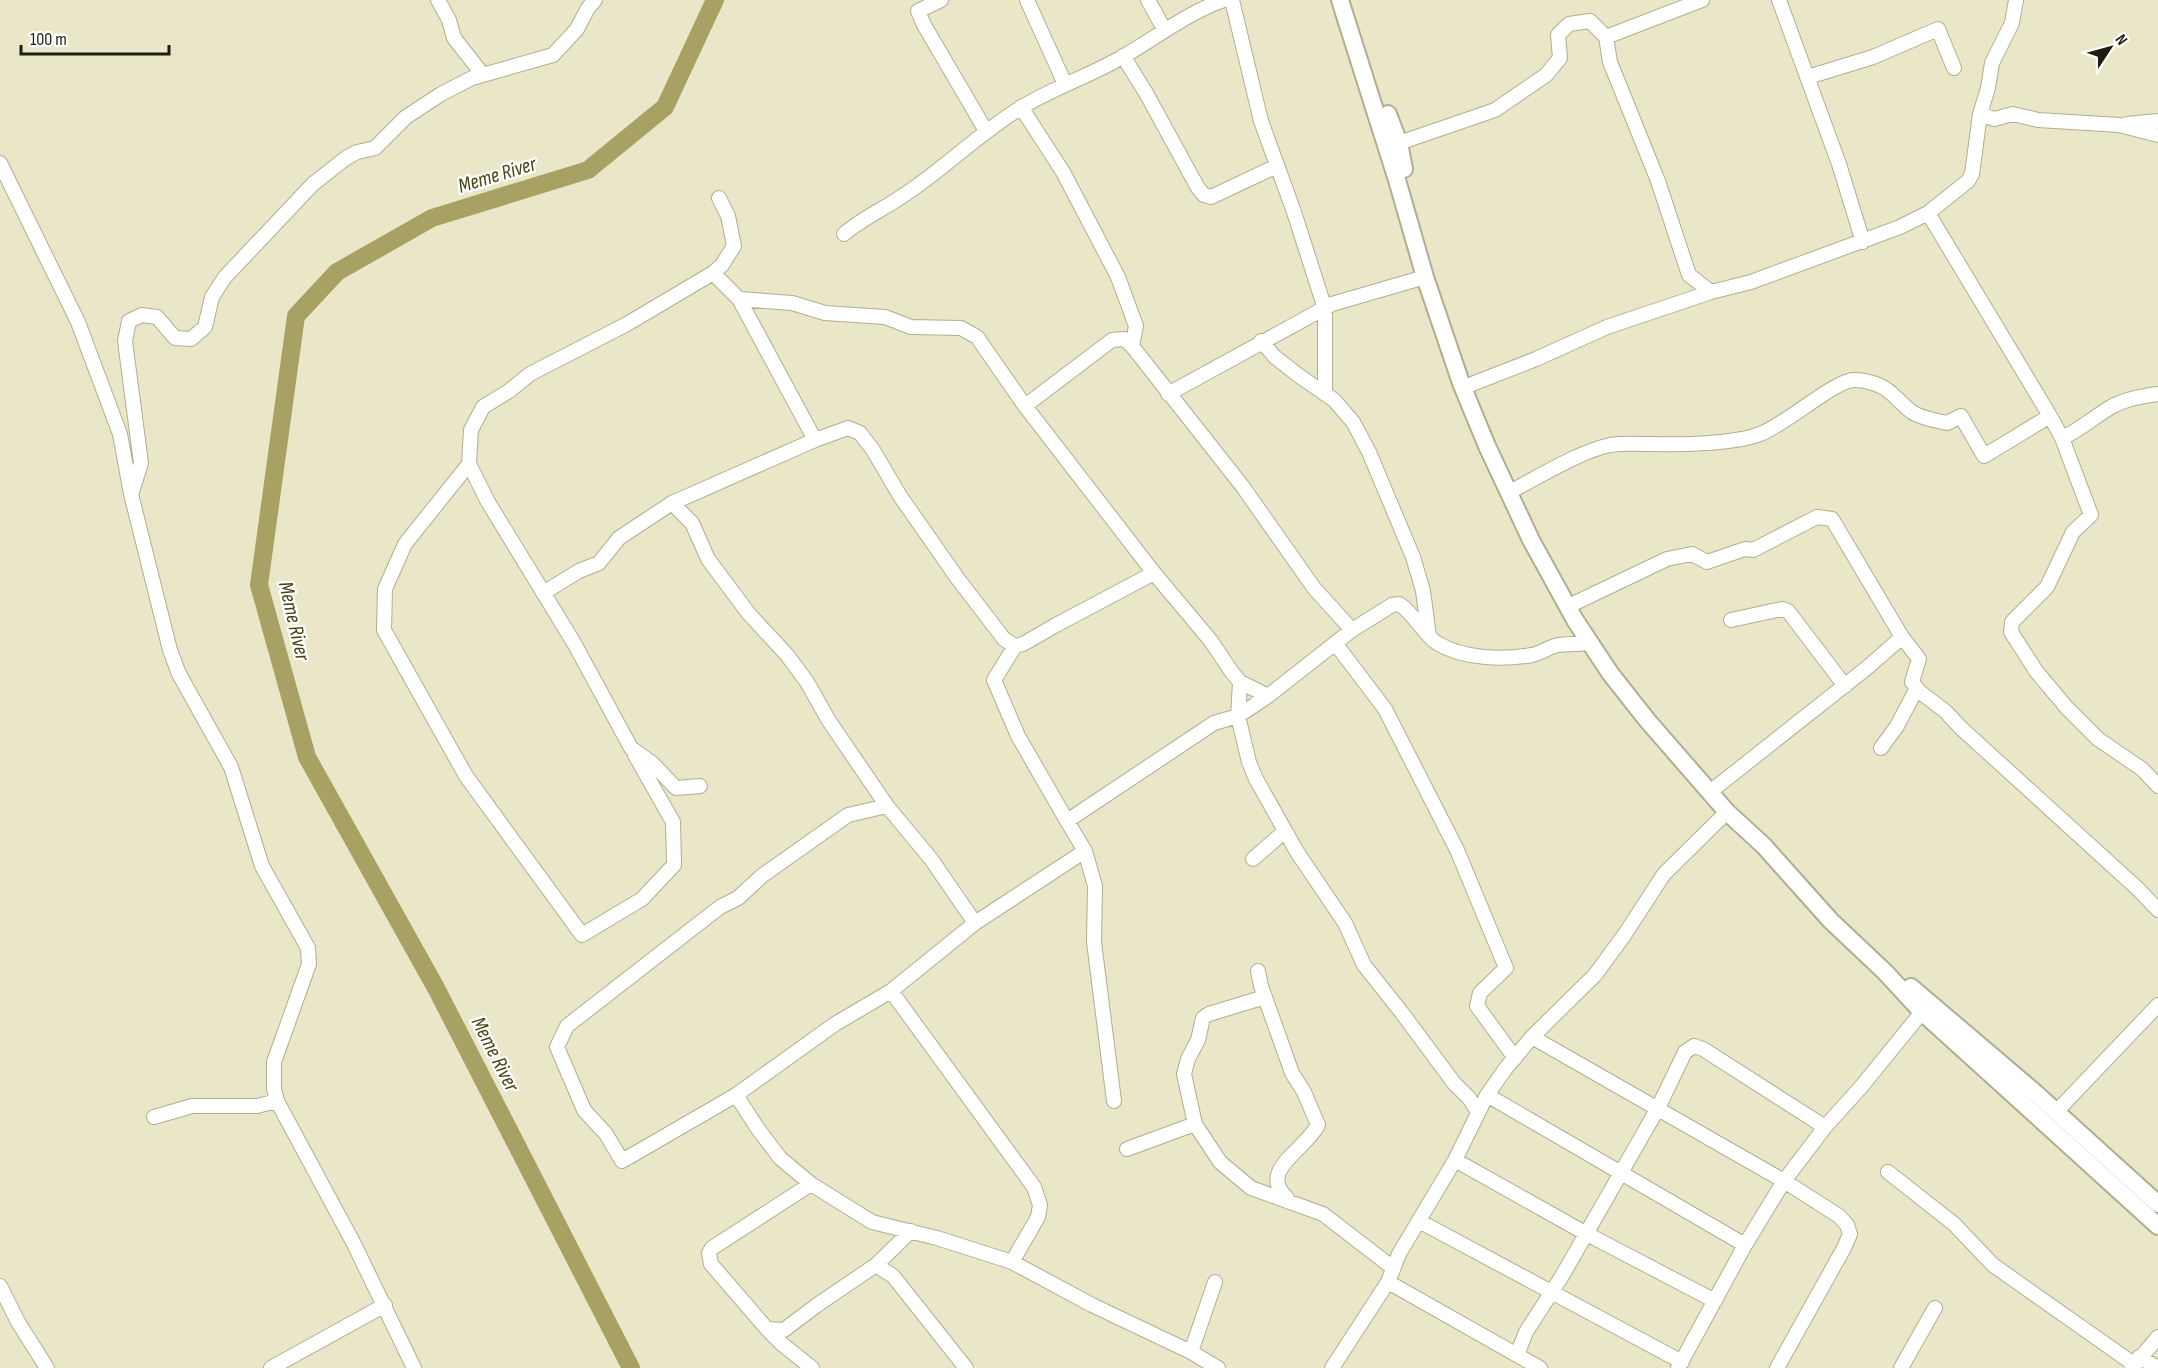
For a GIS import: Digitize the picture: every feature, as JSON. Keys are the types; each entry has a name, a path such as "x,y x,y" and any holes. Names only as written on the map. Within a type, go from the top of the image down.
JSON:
{"main road":[{"path":"1340,0 1398,180 1425,277 1461,383 1503,483 1531,540 1590,643 1610,673 1647,720 1727,812 1764,846 1832,921 2158,1226"},
{"path":"1350,0 1399,143 1405,174 1438,285 1472,384 1515,489 1575,603 1616,670 1648,714 1715,788 1834,915 1924,1006 2056,1112 2158,1204"}],"street":[{"path":"438,0 449,20 454,38 483,75"},
{"path":"131,494 141,463 125,341 129,321 142,315 157,317 175,338 191,339 205,327 212,297 225,277 313,184 346,158 357,152 375,148 406,117 423,105 472,78 553,55 577,29 595,0"},
{"path":"941,0 915,5 924,25 986,131"},
{"path":"1027,0 1065,84"},
{"path":"1148,0 1164,29"},
{"path":"1233,0 1261,121 1325,309 1325,394"},
{"path":"1606,37 1702,0"},
{"path":"1779,0 1849,193 1863,242"},
{"path":"1472,384 1536,359 1607,327 1711,292 1751,282 1863,242 1928,213 1968,180 1972,174 1980,114 1988,88 1992,63 2012,23 2016,0"},
{"path":"844,234 903,196 986,131 1021,107 1123,56 1164,29 1218,1"},
{"path":"1399,143 1494,110 1546,75 1560,58 1557,35 1569,24 1590,21 1606,37 1610,62 1658,181 1689,275 1711,292"},
{"path":"1808,77 1873,57 1938,29 1954,68"},
{"path":"1123,56 1204,195 1211,197 1278,166"},
{"path":"1021,107 1063,172 1118,277 1136,326 1132,346"},
{"path":"1980,114 1994,119 2013,114 2038,120 2119,125 2158,121"},
{"path":"2119,125 2158,135"},
{"path":"0,163 78,322 120,434 131,494 170,650 179,674 231,767 262,866 308,948 309,964 274,1062 274,1089 277,1101 385,1305 414,1368"},
{"path":"469,464 405,544 386,589 384,630 466,776 582,935 642,899 674,865 673,822 574,643 488,502 469,464 471,430 483,407 509,391 530,374 627,324 713,273 722,265 734,246 729,216 719,198"},
{"path":"1928,213 2062,438 2091,515 2073,532 2047,587 2012,622 2011,632 2036,671 2067,708 2098,740 2142,769 2158,786"},
{"path":"713,273 739,299 815,440"},
{"path":"1168,394 1341,300 1425,277"},
{"path":"739,299 792,303 825,313 885,317 911,327 961,328 977,338 1025,406 1154,573 1211,640 1240,682 1268,696"},
{"path":"1025,406 1112,340 1124,339 1132,346 1243,487 1314,588 1352,630"},
{"path":"1262,341 1275,357 1334,400 1353,422 1369,452 1413,557 1423,591 1430,637"},
{"path":"1515,489 1590,452 1610,445 1672,445 1758,435 1780,425 1839,384 1852,380 1882,387 1920,416 1947,423 1961,416 1984,456 2050,416"},
{"path":"2062,438 2126,400 2158,394"},
{"path":"543,593 579,571 599,563 619,538 672,503 815,440 848,428 860,433 873,450 900,496 958,579 1004,639 1015,646"},
{"path":"672,503 692,523 708,559 749,614 807,682 829,721 887,806 931,859 975,923"},
{"path":"1575,603 1667,559 1692,554 1707,562 1745,549 1753,550 1817,517 1824,516 1832,519 1902,638 1919,659 1912,682 1917,688 1945,711 2158,910"},
{"path":"1114,1101 1094,942 1095,886 1085,851 1018,736 994,680 1015,646 1023,644 1154,573"},
{"path":"1067,821 1214,723 1238,716 1268,696 1352,630 1392,605 1399,604 1407,608 1430,637 1447,648 1469,655 1533,654 1556,646 1590,643"},
{"path":"1731,620 1782,609 1788,611 1845,686"},
{"path":"1715,788 1902,638"},
{"path":"1335,643 1385,709 1457,850 1506,968 1480,993 1477,1006 1515,1058"},
{"path":"1240,682 1238,716 1249,762 1285,831 1345,923 1364,965 1439,1065 1469,1098 1478,1112"},
{"path":"1881,748 1898,726 1917,688"},
{"path":"631,747 652,763 676,788 700,786"},
{"path":"887,806 848,815 763,875 738,898 720,907 567,1026 557,1047 584,1110 606,1134 622,1161 736,1095 835,1024 891,991 975,923 1085,851"},
{"path":"1332,1368 1391,1275 1398,1254 1455,1160 1487,1095 1532,1037 1595,975 1664,874 1727,812"},
{"path":"1253,859 1285,831"},
{"path":"1258,971 1292,1073 1304,1092 1318,1125 1314,1134 1279,1169 1276,1185 1288,1200"},
{"path":"891,991 1034,1187 1040,1205 1038,1216 1012,1262"},
{"path":"1265,997 1209,1014 1203,1018 1198,1040 1188,1059 1184,1074 1195,1124 1220,1162 1251,1188 1323,1214 1391,1275 1540,1368"},
{"path":"2056,1112 2158,1005"},
{"path":"1419,1221 1552,1292 1680,1365 1745,1245 1784,1180 1924,1006"},
{"path":"1532,1037 1784,1180 1839,1216 1847,1225 1850,1234 1844,1248 1777,1368"},
{"path":"1517,1355 1526,1332 1552,1292 1658,1108 1685,1052 1694,1046 1703,1049 1825,1127"},
{"path":"736,1095 780,1158 811,1184 872,1222 911,1231 1012,1262 1092,1305 1191,1352 1218,1368"},
{"path":"1487,1095 1745,1245"},
{"path":"154,1117 192,1106 257,1106 277,1101"},
{"path":"1127,1149 1195,1124"},
{"path":"1455,1160 1715,1301"},
{"path":"1888,1172 1953,1224 1993,1265 2135,1363 2158,1368"},
{"path":"811,1184 712,1248 709,1253 711,1264 767,1329 783,1337 812,1368"},
{"path":"783,1337 817,1305 876,1265 911,1231"},
{"path":"876,1265 893,1276 966,1368"},
{"path":"1191,1352 1215,1282"},
{"path":"0,1286 18,1322 47,1368"},
{"path":"271,1368 385,1305"},
{"path":"1901,1368 1935,1308"},
{"path":"2135,1363 2158,1338"}],"waterway":[{"name":"Meme River","path":"631,1368 436,988 307,757 259,585 296,316 337,272 432,218 588,170 665,107 715,0"}]}
